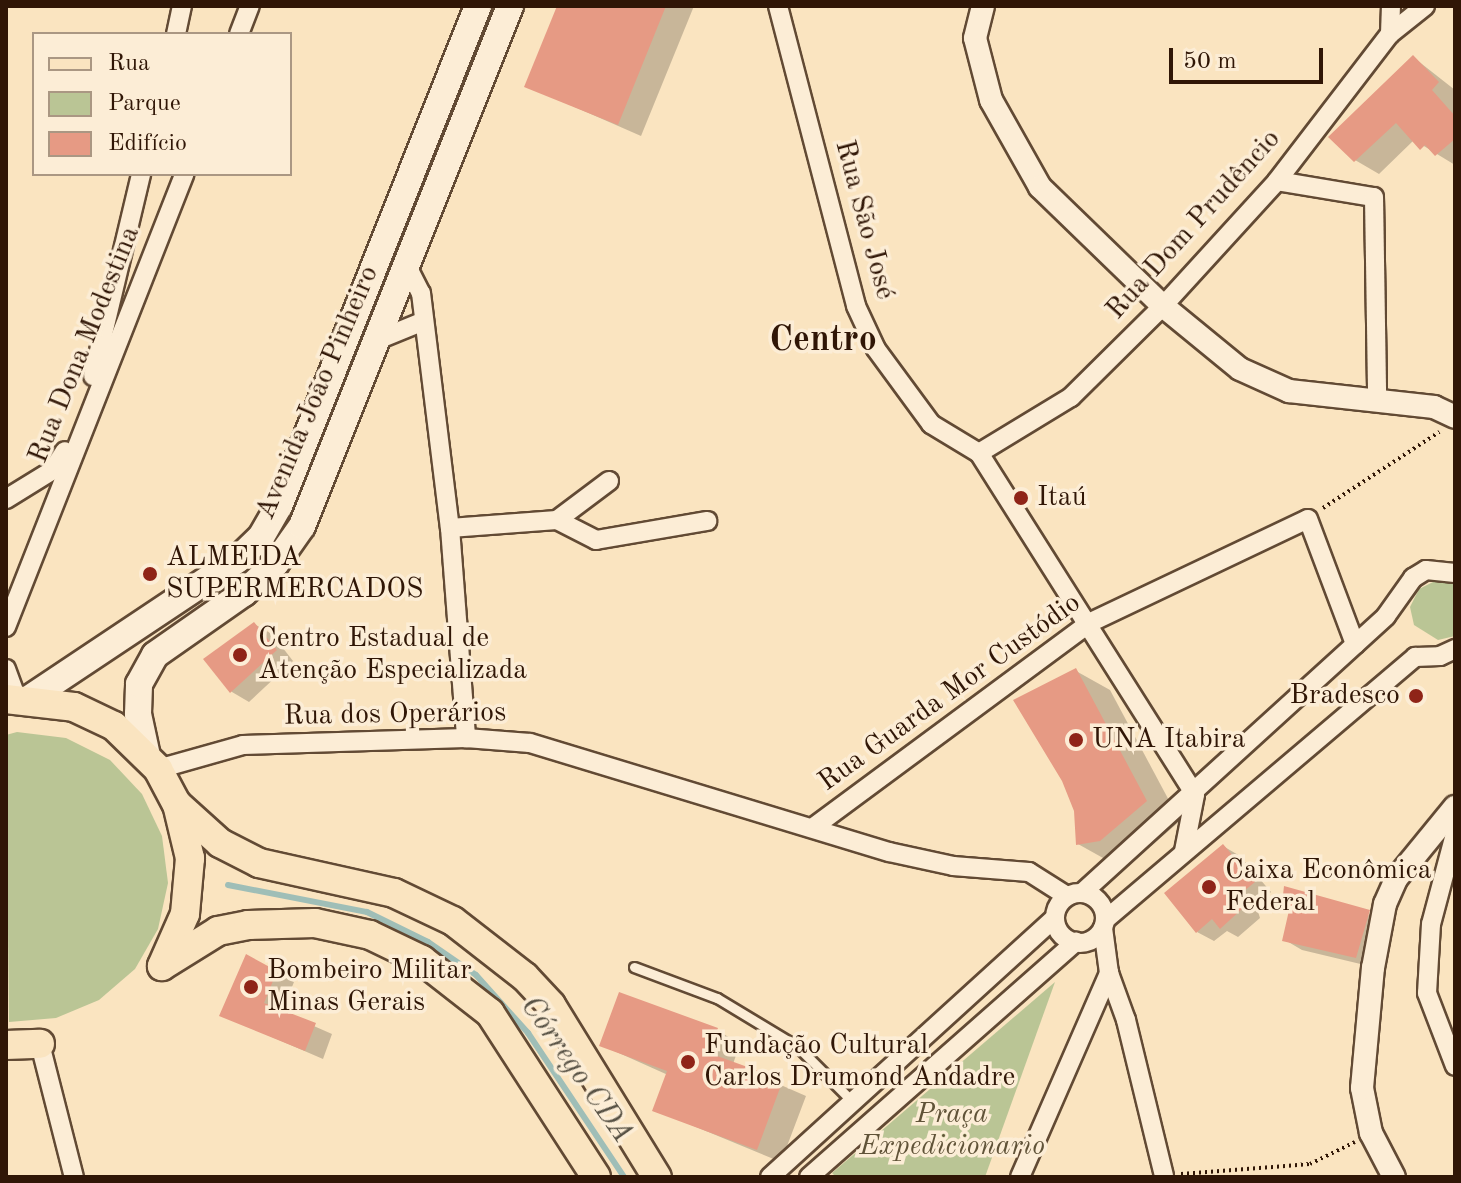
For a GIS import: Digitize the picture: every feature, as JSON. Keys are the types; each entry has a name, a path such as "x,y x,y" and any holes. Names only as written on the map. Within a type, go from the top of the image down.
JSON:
{"main road":[{"name":"Avenida João Pinheiro","path":"17,698 237,560 261,537 279,506 478,6"},
{"name":"Avenida João Pinheiro","path":"153,762 138,714 139,684 155,655 244,593 276,563 302,526 510,6"},
{"path":"17,698 74,707 114,726 153,762 177,804 190,858 185,914 162,966 218,931 248,925 315,923 383,941 422,960 490,1013 596,1177"},
{"path":"177,804 220,843 259,863 394,893 453,921 525,977 551,1005 657,1177"},
{"path":"6,1045 40,1044"}],"street":[{"path":"176,32 182,6"},
{"path":"240,32 250,6"},
{"name":"Rua São José","path":"778,6 856,306 876,349 931,424 979,453"},
{"path":"983,6 975,38 991,100 1040,187 1163,306 1240,369 1289,391 1434,407 1449,423"},
{"path":"1390,34 1391,6"},
{"name":"Rua Dom Prudêncio","path":"979,453 1071,397 1163,306 1277,181 1390,34 1425,6"},
{"path":"6,499 53,470 83,422 141,176"},
{"name":"Rua Dona Modestina","path":"6,627 13,590 183,176"},
{"path":"1277,181 1374,197 1377,399"},
{"path":"407,266 421,293 450,528 466,738"},
{"path":"374,341 424,321"},
{"path":"979,453 1195,795 1184,851"},
{"path":"557,520 609,481"},
{"path":"1308,519 1355,644"},
{"name":"Rua Guarda Mor Custódio","path":"815,826 1089,623 1308,519"},
{"path":"450,528 557,520 596,540 707,521"},
{"path":"770,1177 1055,918 1075,894 1195,795 1386,616 1413,578 1426,570 1455,573"},
{"path":"809,1177 1104,924 1184,851 1415,657 1454,653"},
{"path":"6,669 17,698"},
{"name":"Rua dos Operários","path":"153,762 243,745 466,738 530,743 815,826 889,852 953,866 1029,872 1075,894"},
{"path":"1394,1177 1371,1133 1362,1088 1366,1026 1385,904 1396,879 1455,807"},
{"path":"1396,879 1455,834"},
{"path":"1455,834 1431,924 1427,993 1455,1066"},
{"path":"1075,894 1102,905 1109,973 1126,1020 1164,1176"},
{"path":"1055,918 1061,934 1080,942 1109,973"},
{"path":"1020,1177 1109,973"},
{"path":"1086,1024 1105,1017 1126,1020"},
{"path":"40,1044 74,1177"}],"lane":[{"path":"634,967 717,998 798,1047 853,1102"}],"path":[{"path":"1308,519 1449,423"},
{"path":"1164,1176 1310,1164 1371,1133"}],"green space":[{"path":"1437,580 1455,584 1455,636 1438,640 1414,625 1410,607 1419,589"},
{"path":"17,732 66,738 110,760 142,794 162,836 168,883 158,929 135,969 99,1000 56,1018 9,1022 6,735"},
{"name":"Praça Expedicionario","path":"1055,982 985,1177 836,1177 832,1173"}],"building":[{"path":"557,6 666,6 618,125 524,87"},
{"path":"1413,55 1439,82 1432,90 1455,116 1455,139 1435,156 1425,145 1420,150 1396,123 1354,162 1328,137"},
{"name":"Centro Estadual de Atenção Especializada","path":"254,622 277,650 230,693 203,659"},
{"name":"UNA Itabira","path":"1076,668 1147,801 1100,841 1076,845 1074,811 1062,781 1013,700"},
{"name":"Caixa Econômica Federal","path":"1223,844 1255,882 1239,895 1243,908 1220,929 1212,919 1196,933 1164,893"},
{"path":"1284,886 1370,910 1356,958 1282,941 1290,906 1282,904"},
{"name":"Bombeiro Militar Minas Gerais","path":"246,954 277,971 264,1003 316,1023 305,1051 219,1016"},
{"name":"Fundação Cultural Carlos Drumond Andadre","path":"619,992 718,1028 709,1053 783,1080 757,1150 652,1111 667,1071 599,1046"}],"waterway":[{"name":"Córrego CDA","path":"228,885 367,912 428,942 476,975 528,1033 624,1177"}],"place":[{"name":"Itaú","path":"1021,498"},
{"name":"ALMEIDA SUPERMERCADOS","path":"150,574"},
{"name":"Centro Estadual de Atenção Especializada","path":"240,655"},
{"name":"Bradesco","path":"1416,696"},
{"name":"UNA Itabira","path":"1076,740"},
{"name":"Caixa Econômica Federal","path":"1209,887"},
{"name":"Bombeiro Militar Minas Gerais","path":"251,987"},
{"name":"Fundação Cultural Carlos Drumond Andadre","path":"688,1062"}],"district":[{"name":"Centro","path":"823,342"}]}
